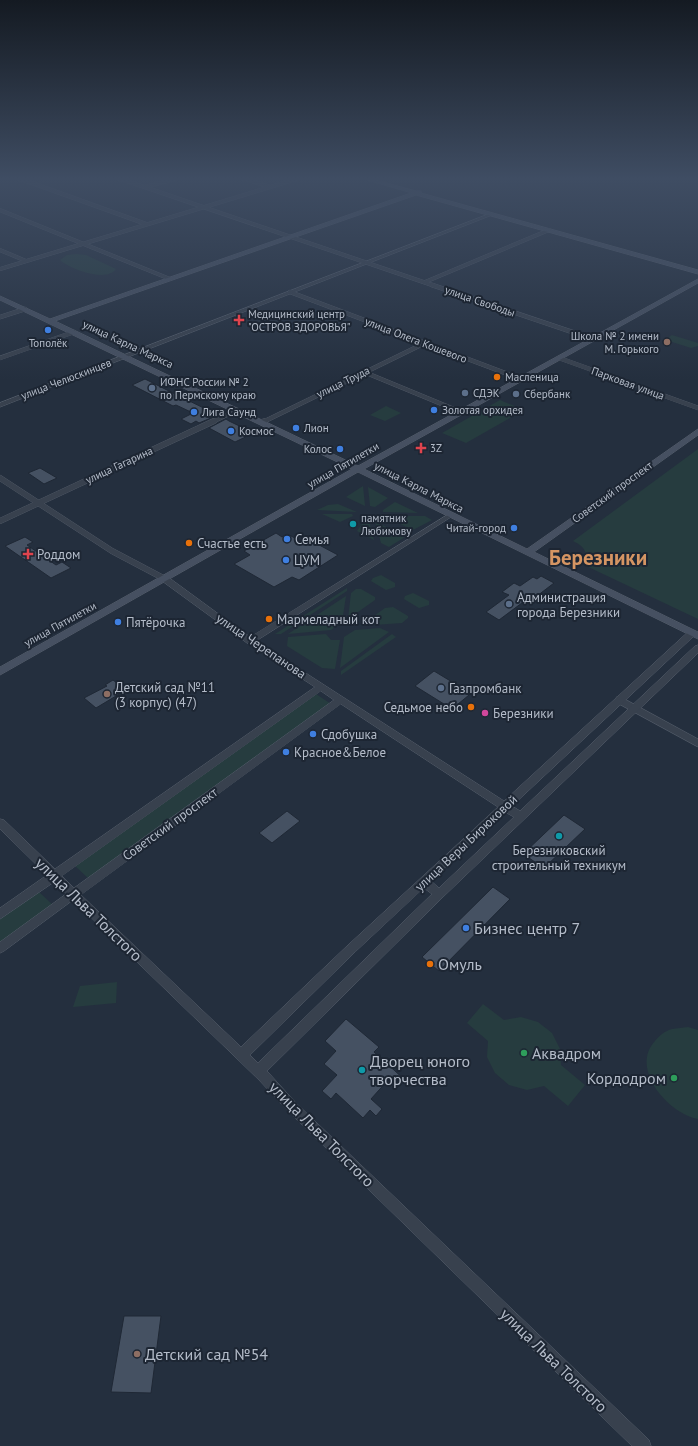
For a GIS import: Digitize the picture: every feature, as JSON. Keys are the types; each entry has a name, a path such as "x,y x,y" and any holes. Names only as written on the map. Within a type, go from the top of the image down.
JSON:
{"main road":[{"path":"50,321 266,245"},
{"path":"605,245 698,272"},
{"path":"614,245 698,268"},
{"name":"улица Пятилетки","path":"0,672 461,412 698,281"},
{"name":"улица Карла Маркса","path":"0,298 238,410 449,516 695,635"},
{"name":"Советский проспект","path":"527,553 698,431"}],"street":[{"path":"0,268 75,245"},
{"path":"89,245 170,279"},
{"name":"улица Свободы","path":"315,245 593,339"},
{"name":"улица Челюскинцев","path":"0,405 408,245"},
{"path":"425,282 513,245"},
{"path":"0,250 26,261"},
{"name":"улица Олега Кошевого","path":"290,292 521,379"},
{"path":"0,317 25,309"},
{"path":"0,358 74,332"},
{"name":"улица Труда","path":"262,422 425,343"},
{"name":"Парковая улица","path":"559,358 698,408"},
{"path":"364,372 461,412"},
{"name":"улица Гагарина","path":"0,521 238,410"},
{"name":"улица Черепанова","path":"0,478 112,551 165,579 250,641 521,817"},
{"path":"250,641 449,516"},
{"name":"улица Веры Бирюковой","path":"241,1055 619,700 695,635"},
{"name":"улица Веры Бирюковой","path":"258,1071 439,894 698,648"},
{"name":"Советский проспект","path":"0,914 321,687"},
{"name":"Советский проспект","path":"0,948 340,700"},
{"path":"619,700 698,743"},
{"name":"улица Льва Толстого","path":"0,823 258,1071 298,1112 643,1446"},
{"path":"424,882 439,894"}],"green space":[{"path":"67,255 86,255 116,269 111,273 97,275 79,270 65,264 60,260"},
{"path":"672,335 698,343 698,346 691,348 666,340"},
{"path":"500,400 524,410 466,443 442,433"},
{"path":"386,406 401,413 385,421 370,415"},
{"path":"698,449 698,619 582,564 586,560 585,551 579,544 573,541"},
{"path":"363,486 365,506 346,497"},
{"path":"368,487 388,498 375,507 370,506"},
{"path":"395,502 418,513 383,512 383,510"},
{"path":"338,504 357,512 317,510 328,505"},
{"path":"322,514 352,514 353,516 340,522"},
{"path":"383,516 425,516 432,520 413,530"},
{"path":"364,521 369,521 374,540 357,531"},
{"path":"375,521 405,537 389,547 381,543"},
{"path":"381,575 395,583 395,587 386,590 371,581 373,578"},
{"path":"347,588 347,591 281,634 275,634"},
{"path":"356,589 361,589 375,597 375,600 348,619 351,593"},
{"path":"413,593 429,601 429,605 419,608 404,599 405,596"},
{"path":"346,596 342,622 331,630 288,634"},
{"path":"393,607 408,616 408,618 402,623 360,626 385,608"},
{"path":"380,628 389,632 340,668 344,637 355,630"},
{"path":"326,634 331,640 340,640 335,669 322,668 287,646 288,637"},
{"path":"392,634 396,637 341,675 341,671"},
{"path":"316,694 331,704 89,879 74,865"},
{"path":"39,892 53,905 0,943 0,919"},
{"path":"117,982 116,1003 73,1007 80,986"},
{"name":"Аквадром","path":"483,1004 504,1020 521,1017 538,1022 552,1033 560,1049 561,1065 585,1085 568,1106 544,1086 527,1090 509,1085 495,1073 487,1057 488,1041 467,1023"},
{"name":"Кордодром","path":"688,1027 698,1030 698,1119 675,1109 665,1100 656,1089 650,1077 647,1064 648,1052 661,1035 672,1029"}],"building":[{"path":"145,379 218,415 199,423 196,421 191,424 181,419 193,413 176,405 173,406 132,385"},
{"name":"Космос","path":"226,419 254,433 235,442 209,428"},
{"path":"40,468 57,478 44,484 28,473"},
{"name":"ЦУМ","path":"276,533 282,537 287,534 301,541 306,538 338,555 299,580 292,577 274,587 234,564 250,555 244,551"},
{"name":"Роддом","path":"25,537 33,542 27,545 56,565 62,562 71,568 51,578 5,546"},
{"name":"Администрация города Березники","path":"541,576 554,583 537,596 534,594 499,620 486,612 509,595 502,592 514,583 520,586 533,577 537,579"},
{"name":"Газпромбанк","path":"434,671 467,691 464,692 469,695 452,709 415,686"},
{"name":"Детский сад №11 (3 корпус) (47)","path":"113,680 126,690 96,708 84,698 107,686 105,685"},
{"path":"287,811 300,821 272,843 259,833"},
{"name":"Березниковский строительный техникум","path":"564,815 585,829 544,868 523,854"},
{"name":"Бизнес центр 7","path":"493,887 510,899 439,971 422,957"},
{"name":"Дворец юного творчества","path":"346,1019 379,1047 374,1052 405,1080 397,1088 388,1080 371,1099 382,1109 376,1116 370,1110 363,1118 336,1093 331,1099 322,1091 337,1075 324,1064 336,1051 325,1041"},
{"name":"Детский сад №54","path":"124,1316 161,1316 151,1393 111,1392"}],"place":[{"name":"Медицинский центр \"ОСТРОВ ЗДОРОВЬЯ\"","path":"239,320"},
{"name":"Тополёк","path":"48,330"},
{"name":"Школа № 2 имени М. Горького","path":"667,342"},
{"name":"Масленица","path":"497,377"},
{"name":"ИФНС России № 2 по Пермскому краю","path":"152,388"},
{"name":"СДЭК","path":"465,393"},
{"name":"Сбербанк","path":"516,394"},
{"name":"Золотая орхидея","path":"434,410"},
{"name":"Лига Саунд","path":"194,412"},
{"name":"Лион","path":"296,428"},
{"name":"Космос","path":"231,431"},
{"name":"3Z","path":"421,448"},
{"name":"Колос","path":"340,449"},
{"name":"памятник Любимову","path":"353,524"},
{"name":"Читай-город","path":"514,528"},
{"name":"Семья","path":"287,539"},
{"name":"Счастье есть","path":"189,543"},
{"name":"Роддом","path":"28,554"},
{"name":"ЦУМ","path":"286,560"},
{"name":"Администрация города Березники","path":"509,604"},
{"name":"Мармеладный кот","path":"269,619"},
{"name":"Пятёрочка","path":"118,622"},
{"name":"Газпромбанк","path":"441,688"},
{"name":"Детский сад №11 (3 корпус) (47)","path":"107,694"},
{"name":"Седьмое небо","path":"471,707"},
{"name":"Березники","path":"485,713"},
{"name":"Сдобушка","path":"313,734"},
{"name":"Красное&Белое","path":"286,752"},
{"name":"Березниковский строительный техникум","path":"559,836"},
{"name":"Бизнес центр 7","path":"466,928"},
{"name":"Омуль","path":"430,964"},
{"name":"Аквадром","path":"524,1053"},
{"name":"Дворец юного творчества","path":"362,1070"},
{"name":"Кордодром","path":"674,1078"},
{"name":"Детский сад №54","path":"137,1354"}],"district":[{"name":"Березники","path":"598,557"}]}
